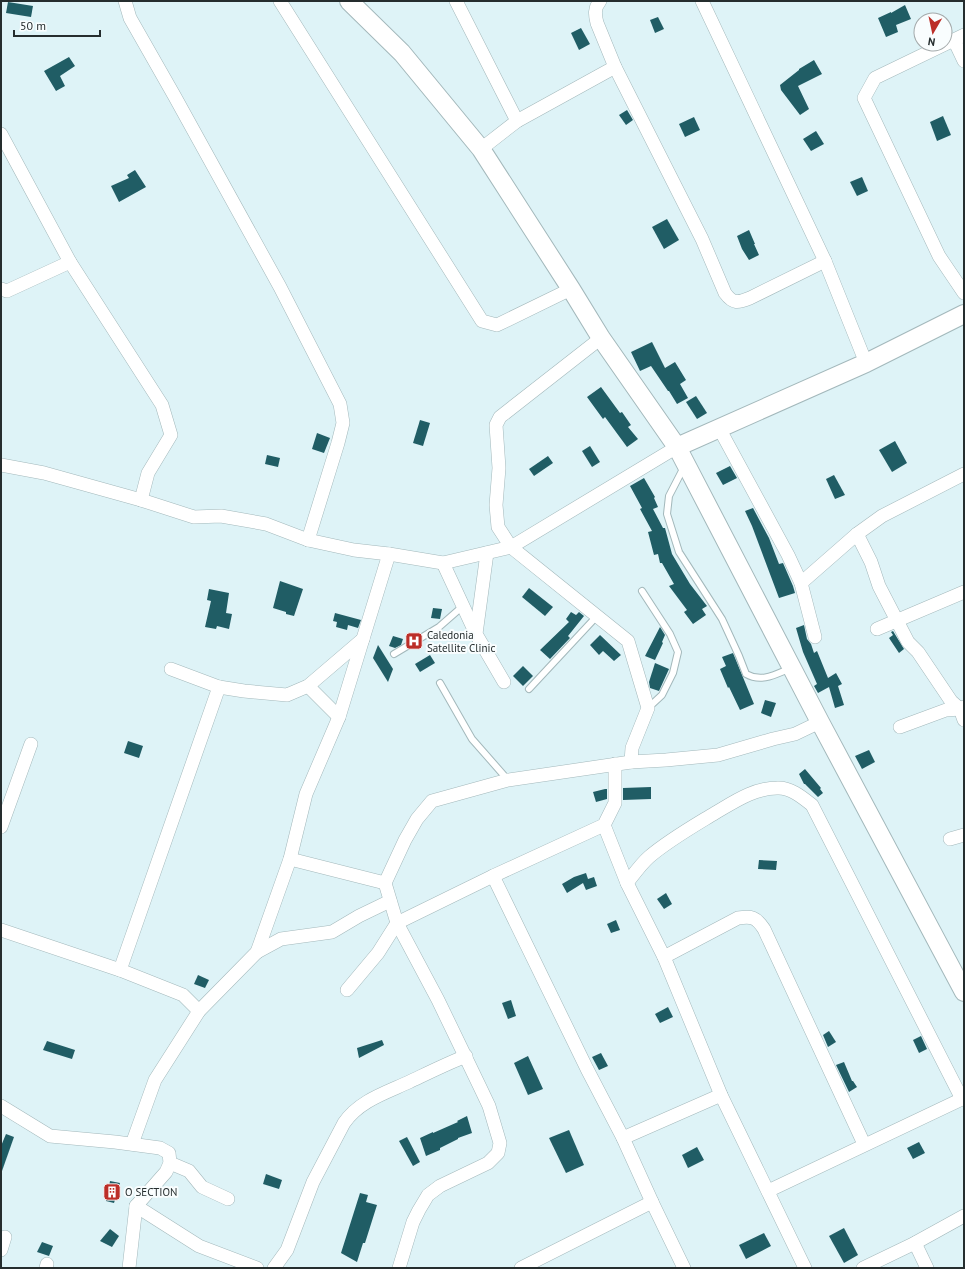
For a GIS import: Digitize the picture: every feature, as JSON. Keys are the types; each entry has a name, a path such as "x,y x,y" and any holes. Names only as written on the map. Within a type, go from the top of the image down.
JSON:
{"street":[{"path":"125,1 130,18 280,287 340,404 343,424 308,540"},
{"path":"280,1 482,322 497,325 571,289"},
{"path":"349,1 402,52 481,149 601,338 677,447 820,722 964,992"},
{"path":"456,1 517,121"},
{"path":"600,1 596,8 595,16 616,67 702,239 725,293 729,298 734,302 741,302 825,260"},
{"path":"702,1 825,260 866,363"},
{"path":"964,61 959,38 875,78 864,98 939,256 964,293"},
{"path":"481,149 517,121 616,67"},
{"path":"1,134 70,262 162,405 171,435 148,473 141,500"},
{"path":"1,289 7,290 70,262"},
{"path":"1,465 44,473 141,500 194,517 221,516 266,524 308,540 354,550 443,563 511,547 677,447 866,363 964,314"},
{"path":"601,338 500,417 496,425 499,468 496,506 498,527 511,547 628,641 648,708 632,748 631,762"},
{"path":"719,428 788,555 801,583 816,637"},
{"path":"801,583 857,534 882,516 964,474"},
{"path":"857,534 871,562 879,586 908,642 918,652 951,700 963,712"},
{"path":"476,634 487,553"},
{"path":"256,952 290,859 306,794 339,717 389,554"},
{"path":"443,563 476,634 504,682"},
{"path":"877,629 964,592"},
{"path":"171,669 219,687 244,691 287,694 308,686 363,639"},
{"path":"308,686 339,717"},
{"path":"120,970 219,687"},
{"path":"900,727 946,710 963,712"},
{"path":"399,1268 413,1222 428,1195 440,1186 488,1163 498,1153 500,1143 489,1106 466,1056 397,923 385,883 405,840 417,819 432,801 508,780 631,762 718,755 772,739 795,734 820,722"},
{"path":"1,827 31,744"},
{"path":"347,990 378,952 397,923 493,876 604,825 615,803 615,764"},
{"path":"627,883 648,858 664,846 681,834 744,797 762,790 778,788 798,794 812,805 963,1099 768,1190"},
{"path":"604,825 627,883 664,957 721,1095 805,1268"},
{"path":"950,838 964,835"},
{"path":"290,859 385,883"},
{"path":"493,876 587,1069 623,1138 684,1268"},
{"path":"132,1144 155,1080 199,1011 256,952 281,939 332,932 359,916 390,901"},
{"path":"664,957 738,918 746,916 755,918 764,929 864,1144"},
{"path":"1,930 120,970 183,995 199,1011"},
{"path":"274,1268 287,1250 313,1182 350,1114 374,1098 439,1067 466,1056"},
{"path":"623,1138 721,1095"},
{"path":"1,1106 50,1136 160,1148 169,1154 170,1163 166,1172 136,1206 129,1268"},
{"path":"170,1163 188,1171 202,1187 228,1199"},
{"path":"521,1268 652,1202"},
{"path":"136,1206 199,1246 257,1268"},
{"path":"863,1268 915,1243 964,1216"},
{"path":"1,1250 5,1238"},
{"path":"915,1243 927,1268"}],"lane":[{"path":"686,464 669,496 667,514 679,552 722,619 746,674 753,678 765,678 792,668"},
{"path":"642,591 670,634 678,652 673,674 662,695 648,708"},
{"path":"394,654 439,627 463,606"},
{"path":"529,689 597,616"},
{"path":"440,683 472,739 508,780"}],"building":[{"path":"8,2 33,6 31,17 6,13"},
{"path":"905,5 911,19 896,25 898,32 886,37 878,18"},
{"path":"658,17 664,29 655,33 650,20"},
{"path":"581,28 590,44 579,50 571,33"},
{"path":"69,57 75,66 60,76 65,86 56,91 44,71"},
{"path":"814,60 822,74 798,86 809,109 800,115 781,90 780,85 799,69"},
{"path":"627,110 633,120 626,125 619,115"},
{"path":"943,116 951,135 937,141 930,122"},
{"path":"694,117 700,130 685,137 679,124"},
{"path":"816,131 824,144 811,151 803,139"},
{"path":"135,170 146,187 119,202 111,186 129,178 127,175"},
{"path":"862,177 868,191 857,196 850,182"},
{"path":"667,219 679,240 664,249 652,227"},
{"path":"749,230 759,255 749,260 742,249 737,236"},
{"path":"652,342 665,368 675,362 686,380 680,384 688,398 677,404 651,366 640,371 631,352"},
{"path":"601,387 620,413 622,412 631,425 628,427 638,439 627,447 605,417 603,419 587,397"},
{"path":"696,396 707,413 697,419 686,402"},
{"path":"420,420 430,423 423,446 413,443"},
{"path":"317,433 330,438 324,453 312,449"},
{"path":"895,441 907,463 892,472 879,450"},
{"path":"590,446 600,462 592,467 582,451"},
{"path":"267,455 280,458 278,467 265,464"},
{"path":"548,456 553,463 534,476 529,469"},
{"path":"730,466 737,478 723,485 716,473"},
{"path":"834,475 845,495 835,499 826,479"},
{"path":"644,478 655,497 654,498 658,507 653,509 663,528 665,528 672,554 690,584 707,606 702,609 706,615 693,624 684,612 687,610 669,586 674,584 662,563 660,563 658,554 654,555 648,532 652,531 630,486"},
{"path":"753,508 769,538 779,564 783,563 795,593 779,598 745,511"},
{"path":"280,581 303,589 294,616 273,608"},
{"path":"529,588 553,607 545,616 522,597"},
{"path":"209,589 229,593 226,613 232,614 229,629 217,626 216,629 205,627 211,601 207,600"},
{"path":"433,608 442,609 440,619 431,618"},
{"path":"571,612 576,615 579,612 584,616 568,636 570,638 550,659 540,650 569,622 566,619"},
{"path":"335,613 361,620 358,628 348,625 347,630 336,627 337,622 333,621"},
{"path":"804,625 807,639 811,644 814,653 817,651 828,678 836,673 842,684 838,686 844,705 835,708 829,687 818,693 814,686 817,684 803,652 796,628"},
{"path":"660,627 665,635 655,660 645,656"},
{"path":"893,631 904,649 899,653 889,638 893,635 891,632"},
{"path":"600,635 621,655 614,661 603,651 599,655 590,645"},
{"path":"393,636 403,639 401,645 395,648 389,646"},
{"path":"378,645 393,669 388,682 373,658"},
{"path":"733,653 754,704 740,710 720,669 726,666 722,657"},
{"path":"430,655 435,663 420,672 415,664"},
{"path":"655,663 669,669 659,691 650,688 649,682"},
{"path":"523,666 533,676 523,686 513,676"},
{"path":"765,700 776,703 771,717 761,713"},
{"path":"128,741 143,746 139,758 124,753"},
{"path":"869,750 875,762 862,769 855,756"},
{"path":"805,769 821,788 820,789 823,793 818,797 804,784 799,774"},
{"path":"651,787 651,799 623,800 623,788"},
{"path":"607,789 607,799 596,802 593,792"},
{"path":"759,860 777,861 776,870 758,869"},
{"path":"586,873 588,879 594,877 597,886 586,890 583,883 567,893 562,884 574,877"},
{"path":"666,893 672,904 664,909 657,899"},
{"path":"616,920 620,930 611,933 607,924"},
{"path":"198,975 209,980 205,988 194,984"},
{"path":"511,1000 516,1016 508,1019 502,1003"},
{"path":"668,1007 673,1017 660,1023 655,1014"},
{"path":"829,1031 836,1042 828,1047 823,1035"},
{"path":"921,1036 927,1049 919,1053 913,1040"},
{"path":"382,1040 384,1045 359,1058 357,1048"},
{"path":"47,1041 75,1050 72,1059 43,1050"},
{"path":"601,1053 608,1066 599,1070 592,1057"},
{"path":"528,1056 543,1089 528,1095 514,1063"},
{"path":"844,1062 852,1081 857,1087 849,1092 836,1065"},
{"path":"467,1116 472,1133 458,1138 440,1148 440,1150 426,1156 420,1138 458,1122 457,1121"},
{"path":"569,1130 584,1165 566,1173 549,1138"},
{"path":"6,1134 14,1137 1,1171 1,1146"},
{"path":"407,1137 420,1162 413,1166 399,1141"},
{"path":"919,1142 925,1153 913,1159 907,1148"},
{"path":"697,1147 704,1160 688,1168 682,1155"},
{"path":"266,1174 282,1180 279,1189 263,1184"},
{"name":"O SECTION","path":"110,1181 120,1183 114,1203 106,1201"},
{"path":"360,1193 368,1195 366,1202 377,1205 365,1243 363,1243 357,1262 341,1253"},
{"path":"844,1228 858,1255 844,1263 829,1236"},
{"path":"110,1229 119,1236 112,1247 100,1241"},
{"path":"764,1233 771,1246 746,1259 739,1245"},
{"path":"42,1242 53,1246 49,1256 37,1252"}],"place":[{"name":"Caledonia Satellite Clinic","path":"414,641"},
{"name":"O SECTION","path":"112,1192"}]}
